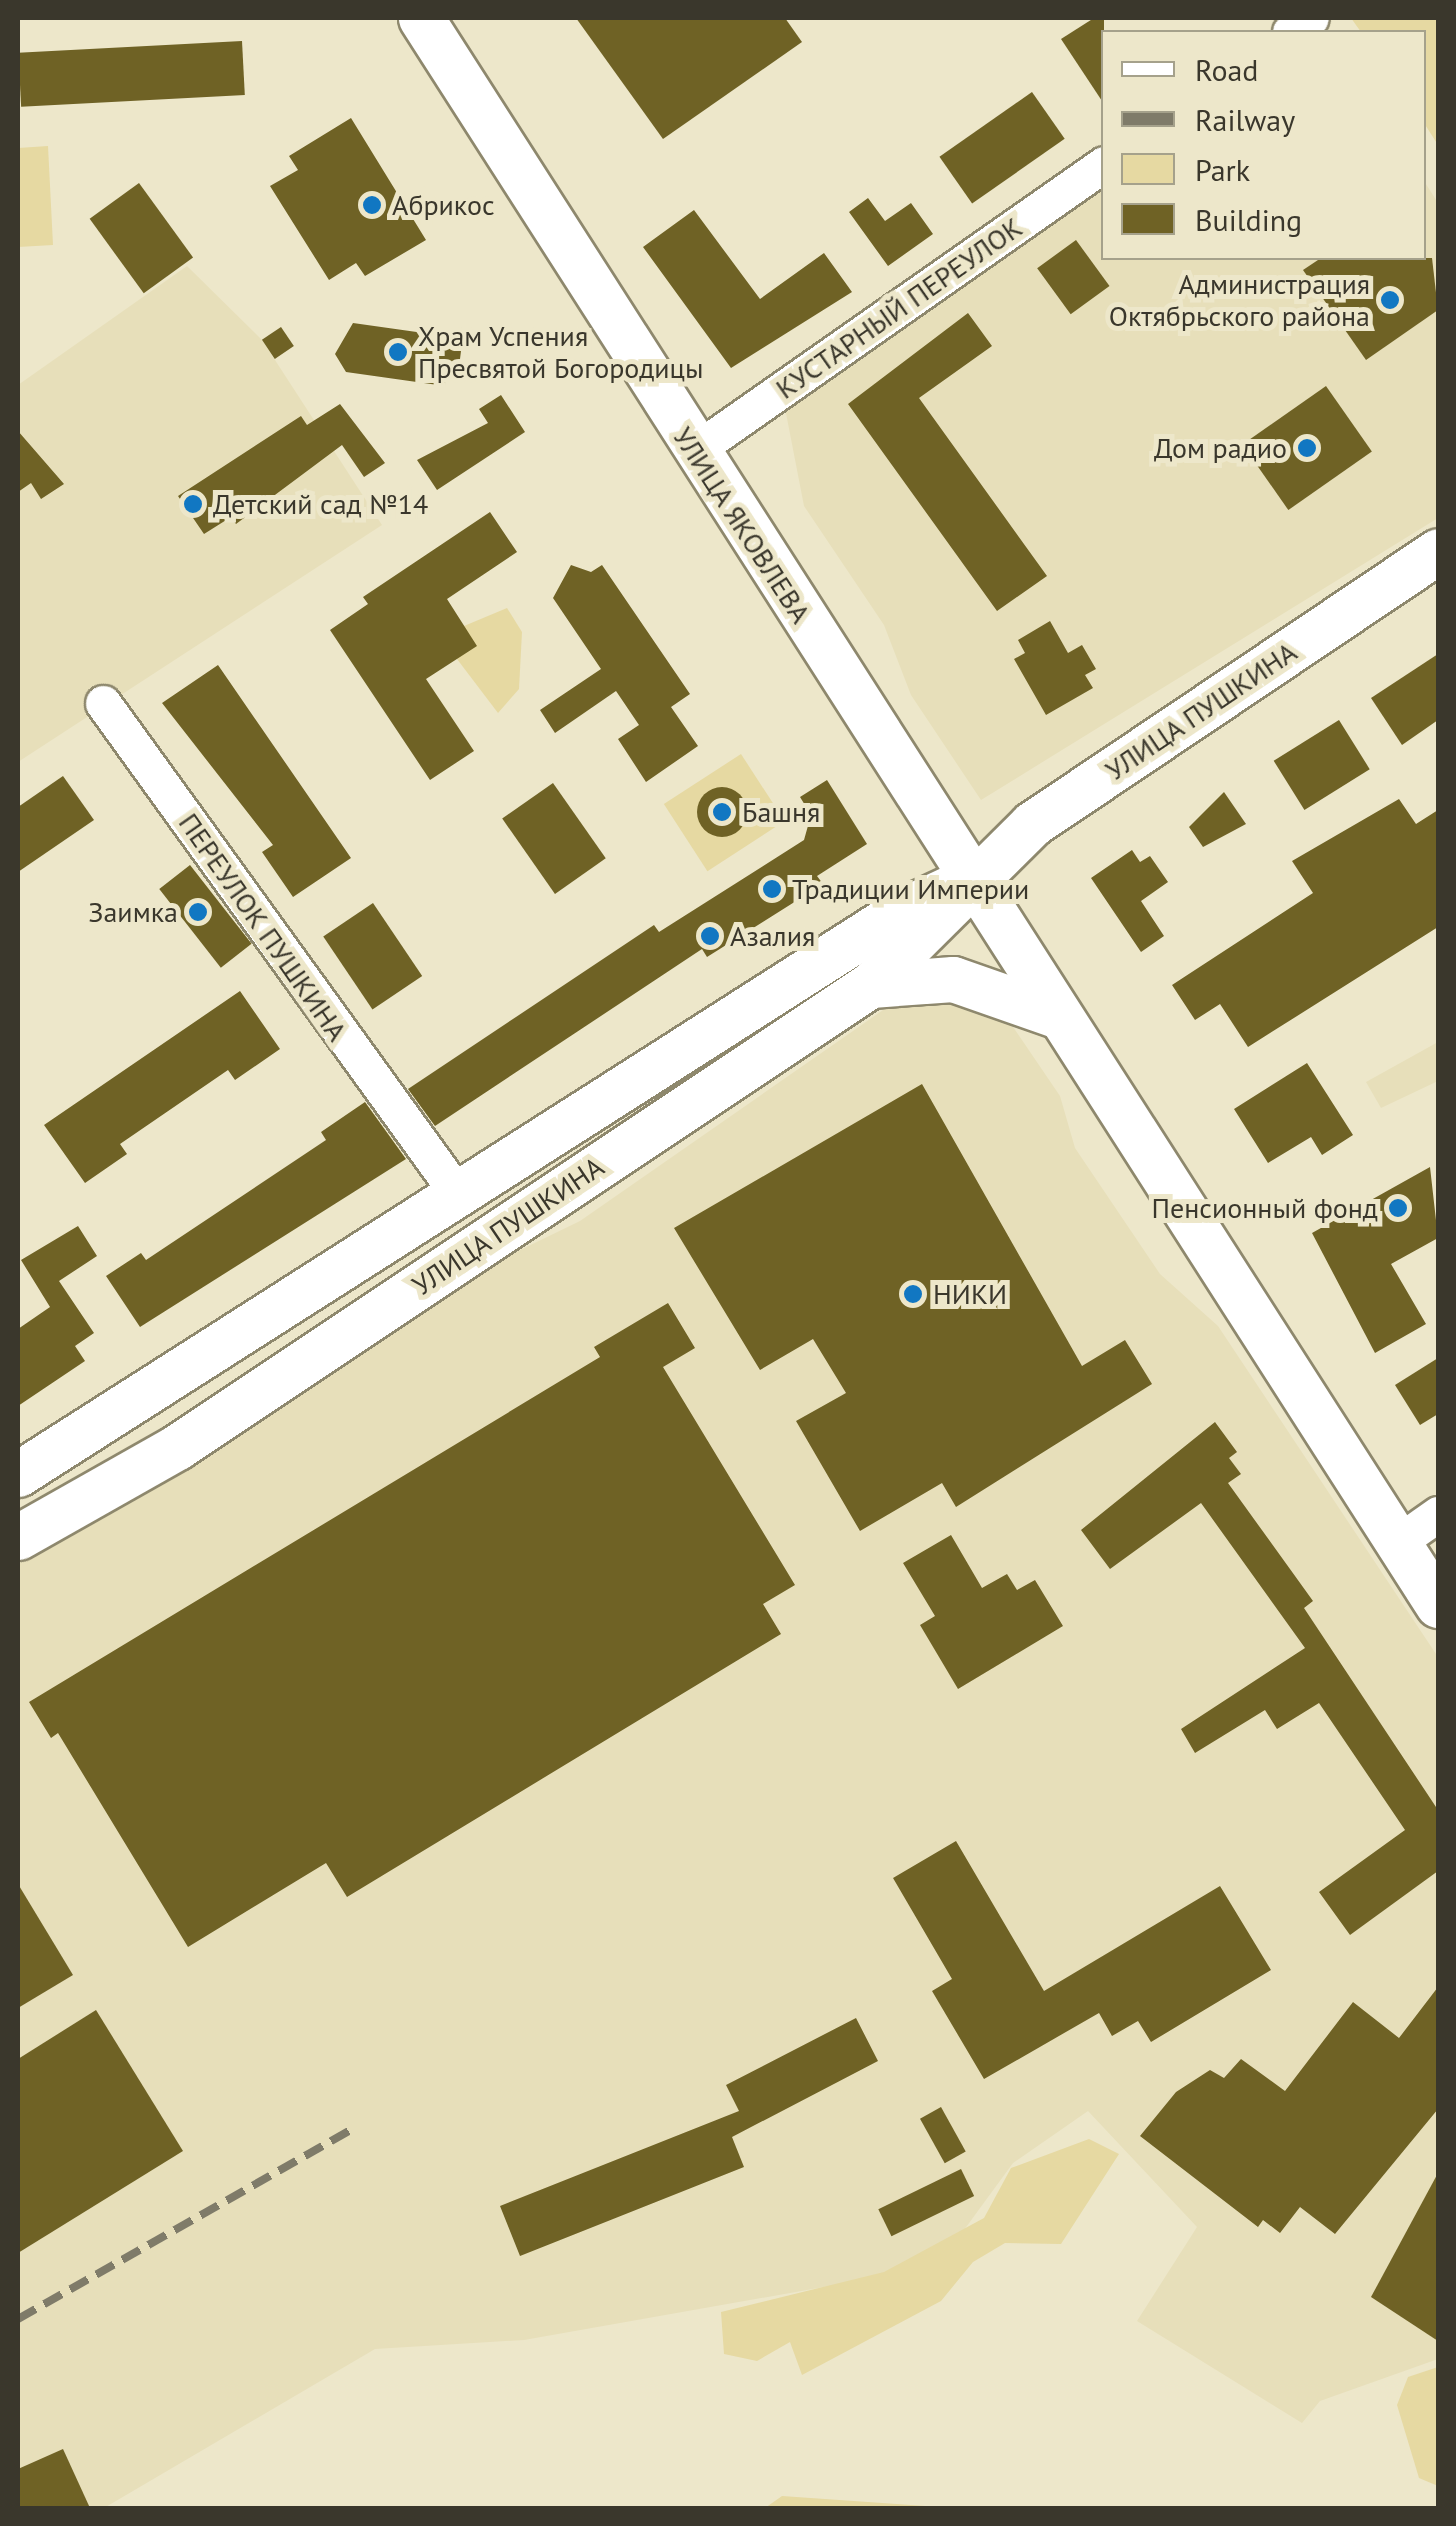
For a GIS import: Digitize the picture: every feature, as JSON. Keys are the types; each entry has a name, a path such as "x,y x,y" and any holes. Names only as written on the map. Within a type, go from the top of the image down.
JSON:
{"main road":[{"name":"УЛИЦА ЯКОВЛЕВА","path":"420,18 1056,1016 1438,1604"},
{"name":"УЛИЦА ПУШКИНА","path":"18,1537 177,1447 870,986 969,880 1032,824 1438,551"},
{"name":"УЛИЦА ПУШКИНА","path":"18,1474 460,1197 900,912 969,880"},
{"path":"870,986 943,977 1056,1016"}],"street":[{"name":"КУСТАРНЫЙ ПЕРЕУЛОК","path":"694,451 1101,166"},
{"name":"ПЕРЕУЛОК ПУШКИНА","path":"103,704 460,1197"},
{"path":"1398,1542 1438,1514"}],"shaded area":[{"path":"1101,182 1101,260 1426,260 1426,184 1438,203 1438,518 981,800 911,695 884,625 804,506 785,408"},
{"name":"Детский сад №14","path":"187,266 262,340 382,525 18,762 18,385"},
{"path":"909,992 1005,1015 1060,1096 1075,1148 1160,1274 1218,1326 1438,1657 1438,2359 1320,2401 1302,2423 1137,2321 1197,2227 1088,2111 1013,2163 953,2245 886,2276 524,2340 375,2349 104,2508 18,2508 18,1557 102,1516 508,1256 580,1221"},
{"path":"1438,1042 1438,1081 1381,1108 1366,1082"}],"green space":[{"path":"1351,18 1438,18 1438,145 1426,126 1426,30 1360,30"},
{"path":"48,146 53,245 18,247 18,148"},
{"path":"507,608 522,632 519,689 498,713 457,659 464,626"},
{"path":"741,754 785,821 707,871 664,804"},
{"path":"1089,2139 1119,2154 1061,2244 1005,2243 973,2262 941,2301 802,2375 790,2342 757,2361 724,2354 721,2312 884,2272 984,2218 1011,2168"},
{"path":"1438,2367 1438,2486 1419,2478 1397,2405 1408,2377"},
{"path":"782,2496 954,2508 765,2508"}],"building":[{"path":"576,18 785,18 802,42 663,139"},
{"path":"1094,18 1104,18 1101,99 1061,39"},
{"path":"242,41 245,95 21,107 18,53"},
{"path":"1032,92 1065,139 972,204 939,157"},
{"name":"Абрикос","path":"351,118 426,240 365,276 356,263 329,280 270,186 298,170 289,156"},
{"path":"139,183 193,257 144,293 90,219"},
{"path":"868,198 885,221 911,203 933,234 888,266 849,212"},
{"path":"694,210 760,299 824,253 852,292 731,368 643,247"},
{"path":"1076,240 1110,286 1071,314 1037,268"},
{"path":"1432,258 1438,310 1366,360 1303,270 1318,260"},
{"path":"968,313 992,346 919,398 1047,576 997,611 848,404"},
{"name":"Храм Успения Пресвятой Богородицы","path":"353,323 452,337 450,349 461,351 458,375 446,373 445,386 346,372 335,354"},
{"path":"281,327 294,346 275,359 262,340"},
{"name":"Дом радио","path":"1326,386 1372,452 1288,510 1242,445"},
{"path":"501,395 525,432 437,490 417,460 488,423 479,409"},
{"path":"340,404 385,463 364,477 342,445 236,524 231,517 204,534 178,496 301,416 307,425"},
{"path":"18,431 64,484 41,499 31,483 18,492"},
{"path":"490,512 517,552 447,599 477,646 426,679 474,751 430,780 330,630 368,604 363,597"},
{"path":"571,565 591,572 602,565 690,694 671,707 698,746 646,782 618,739 639,725 616,691 555,733 540,710 601,669 553,598"},
{"path":"1050,621 1068,653 1082,645 1096,669 1085,675 1093,688 1046,715 1014,659 1025,653 1018,640"},
{"path":"1438,654 1438,720 1402,745 1371,698"},
{"path":"218,665 351,858 293,897 262,852 273,845 162,703"},
{"path":"1339,720 1370,769 1304,810 1274,761"},
{"path":"63,776 94,820 18,872 18,807"},
{"path":"827,780 867,844 817,876 823,884 707,957 702,949 435,1126 408,1089 654,925 659,932 804,840 811,815 800,797"},
{"path":"553,783 606,858 555,894 502,819"},
{"name":"Башня","path":"722,787 740,794 747,812 740,830 722,837 704,830 697,812 704,794"},
{"path":"1224,792 1246,824 1203,847 1189,827"},
{"path":"1399,799 1416,824 1438,810 1438,927 1248,1047 1220,1004 1195,1020 1172,985 1313,893 1292,861"},
{"path":"1132,850 1140,862 1150,856 1168,882 1141,901 1164,936 1141,952 1091,878"},
{"path":"190,865 252,944 221,968 159,889"},
{"path":"373,903 422,976 372,1010 323,937"},
{"path":"240,991 280,1049 235,1080 228,1070 120,1144 127,1154 85,1183 44,1125"},
{"path":"1307,1063 1353,1135 1322,1155 1311,1137 1268,1163 1234,1109"},
{"name":"НИКИ","path":"922,1084 1082,1366 1125,1340 1152,1384 956,1507 942,1483 860,1531 796,1421 846,1393 813,1339 760,1370 674,1228"},
{"path":"365,1102 406,1159 140,1327 106,1276 141,1253 146,1260 326,1140 321,1132"},
{"name":"Пенсионный фонд","path":"1430,1167 1438,1238 1391,1264 1426,1324 1375,1353 1312,1233"},
{"path":"78,1226 97,1256 59,1281 94,1333 75,1346 85,1361 18,1406 18,1329 50,1307 21,1260"},
{"path":"668,1303 695,1348 663,1367 795,1585 763,1604 781,1634 347,1897 326,1863 188,1947 58,1733 51,1738 29,1702 600,1357 594,1347"},
{"path":"1438,1358 1438,1414 1420,1425 1395,1385"},
{"path":"1215,1422 1237,1452 1229,1458 1241,1474 1228,1483 1313,1601 1304,1608 1438,1810 1438,1871 1350,1935 1319,1892 1405,1830 1319,1703 1277,1729 1265,1710 1195,1753 1181,1729 1305,1648 1201,1503 1110,1569 1081,1530"},
{"path":"951,1535 982,1588 1007,1574 1017,1590 1035,1580 1063,1626 958,1689 920,1625 935,1616 903,1563"},
{"path":"956,1841 1044,1991 1220,1886 1271,1970 1151,2042 1138,2021 1112,2036 1099,2013 984,2079 932,1991 952,1979 893,1878"},
{"path":"18,1884 73,1975 18,2008"},
{"path":"1438,1987 1438,2109 1335,2234 1300,2207 1280,2233 1263,2220 1258,2227 1140,2136 1176,2092 1210,2070 1224,2078 1241,2059 1285,2091 1353,2002 1399,2038"},
{"path":"96,2010 183,2151 18,2253 18,2059"},
{"path":"856,2018 878,2061 732,2137 744,2167 520,2256 500,2206 739,2111 726,2085"},
{"path":"941,2107 966,2152 945,2163 920,2119"},
{"path":"961,2169 974,2196 891,2236 878,2209"},
{"path":"1438,2173 1438,2341 1371,2297"},
{"path":"63,2449 90,2508 18,2508 18,2469"}],"railway":[{"path":"18,2319 353,2129"}],"place":[{"name":"Абрикос","path":"372,205"},
{"name":"Администрация Октябрьского района","path":"1390,300"},
{"name":"Храм Успения Пресвятой Богородицы","path":"398,352"},
{"name":"Дом радио","path":"1307,448"},
{"name":"Детский сад №14","path":"193,504"},
{"name":"Башня","path":"722,812"},
{"name":"Традиции Империи","path":"772,889"},
{"name":"Заимка","path":"198,912"},
{"name":"Азалия","path":"710,936"},
{"name":"Пенсионный фонд","path":"1398,1208"},
{"name":"НИКИ","path":"913,1294"}]}
